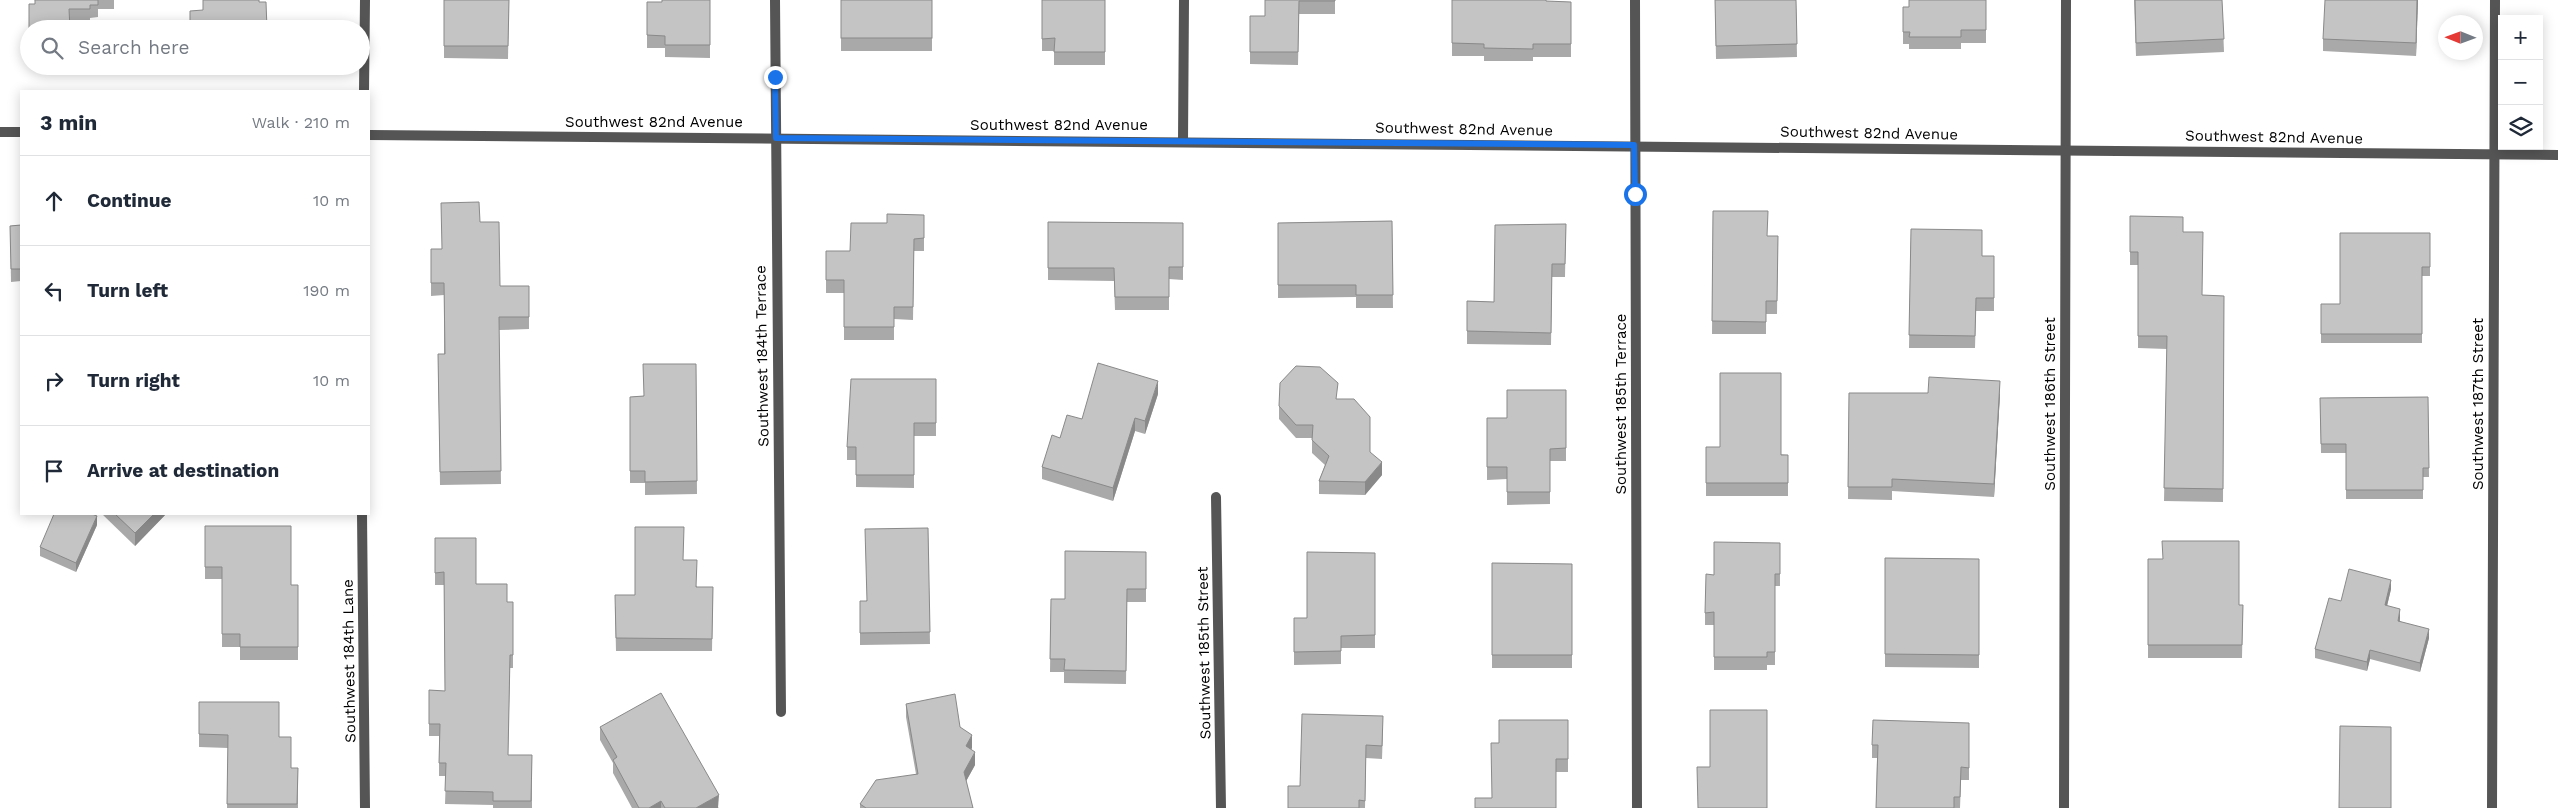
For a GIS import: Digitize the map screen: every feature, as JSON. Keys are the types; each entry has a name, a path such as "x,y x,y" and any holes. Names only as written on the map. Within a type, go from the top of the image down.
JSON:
{"street":[{"path":"365,0 365,20"},
{"name":"Southwest 184th Terrace","path":"775,0 781,712"},
{"path":"1183,141 1184,0"},
{"name":"Southwest 185th Terrace","path":"1635,0 1637,808"},
{"name":"Southwest 186th Street","path":"2064,808 2064,150 2066,0"},
{"name":"Southwest 187th Street","path":"2492,808 2495,0"},
{"path":"364,75 364,90"},
{"path":"0,132 20,132"},
{"name":"Southwest 82nd Avenue","path":"370,135 1634,145 2558,155"},
{"name":"Southwest 185th Street","path":"1216,497 1221,808"},
{"name":"Southwest 184th Lane","path":"362,515 365,808"}],"building":[{"path":"35,0 98,0 98,5 90,5 90,9 69,9 70,20 29,20 29,4 35,4"},
{"path":"203,0 259,0 259,2 266,2 267,20 190,20 190,11 203,10"},
{"path":"444,0 509,0 508,46 444,46"},
{"path":"662,0 710,0 710,45 665,45 665,36 647,35 647,2 662,2"},
{"path":"841,0 932,0 932,38 841,38"},
{"path":"1042,0 1105,0 1105,52 1054,52 1055,38 1042,39"},
{"path":"1265,0 1335,1 1299,1 1298,52 1250,52 1250,16 1265,16"},
{"path":"1452,0 1546,0 1571,2 1571,44 1533,44 1533,49 1484,48 1484,44 1452,43"},
{"path":"1715,0 1796,0 1797,44 1716,46"},
{"path":"1909,0 1986,0 1986,30 1961,30 1961,37 1909,37 1910,32 1903,32 1903,7 1909,7"},
{"path":"2135,0 2222,0 2224,39 2136,43"},
{"path":"2325,0 2417,0 2416,43 2323,39"},
{"path":"479,202 480,222 499,222 500,286 529,286 529,317 499,317 501,471 440,472 438,354 445,354 444,283 431,283 431,249 442,249 441,203"},
{"path":"1713,211 1768,211 1767,236 1778,236 1777,301 1766,301 1766,322 1712,321"},
{"path":"887,214 924,215 924,238 914,239 913,307 894,307 894,327 844,327 844,280 826,280 826,251 850,251 851,223 887,223"},
{"path":"2130,216 2183,217 2183,232 2203,232 2202,295 2224,296 2223,489 2164,488 2167,336 2138,336 2138,252 2130,252"},
{"path":"1392,221 1393,295 1356,295 1356,285 1278,285 1278,223"},
{"path":"1048,222 1183,223 1183,267 1169,267 1169,297 1115,297 1114,268 1048,268"},
{"path":"1566,224 1565,264 1552,264 1551,333 1467,331 1467,301 1494,302 1495,225"},
{"path":"20,225 20,269 11,269 10,226"},
{"path":"1911,229 1982,230 1982,256 1994,256 1994,298 1976,298 1975,336 1909,335"},
{"path":"2340,233 2430,233 2430,267 2422,267 2422,334 2321,334 2321,304 2340,304"},
{"path":"1098,363 1158,381 1145,421 1135,418 1113,488 1042,467 1052,435 1060,438 1067,415 1082,419"},
{"path":"643,364 696,364 697,481 645,482 645,471 630,471 630,397 644,396"},
{"path":"1296,366 1320,367 1338,383 1336,399 1354,399 1370,417 1370,452 1382,462 1365,482 1319,481 1329,456 1312,440 1313,425 1296,425 1279,406 1280,383"},
{"path":"1720,373 1781,373 1781,455 1788,455 1788,483 1706,483 1706,447 1720,447"},
{"path":"1929,377 2000,381 1994,484 1892,479 1892,487 1848,487 1849,393 1928,393"},
{"path":"851,379 936,379 936,423 914,423 914,475 856,475 856,447 847,447"},
{"path":"1507,390 1566,390 1566,448 1550,449 1550,492 1507,492 1507,467 1487,467 1487,418 1507,418"},
{"path":"2428,397 2429,468 2423,468 2423,490 2346,490 2346,444 2321,444 2320,398"},
{"path":"54,515 97,516 76,563 40,547"},
{"path":"116,515 153,515 135,533"},
{"path":"205,526 291,526 291,585 298,585 298,647 240,647 240,634 222,634 222,567 205,567"},
{"path":"635,527 684,527 683,560 697,560 696,587 713,587 712,639 616,638 615,595 635,595"},
{"path":"928,528 930,632 860,633 860,601 867,601 865,529"},
{"path":"435,538 476,538 476,584 507,584 507,602 513,602 513,655 510,655 508,755 532,755 531,801 493,801 493,792 445,791 446,763 439,763 440,724 429,724 429,690 445,691 444,572 435,573"},
{"path":"2162,541 2239,541 2239,605 2243,605 2242,645 2148,645 2148,559 2163,559"},
{"path":"1714,542 1780,543 1780,574 1775,574 1775,652 1767,652 1767,657 1714,657 1714,612 1705,613 1706,574 1714,575"},
{"path":"1065,551 1146,552 1146,589 1127,589 1126,671 1064,670 1065,659 1050,659 1051,599 1065,599"},
{"path":"1307,552 1375,553 1375,635 1341,636 1341,651 1294,652 1294,618 1307,618"},
{"path":"1885,558 1979,559 1979,655 1885,654"},
{"path":"1492,563 1572,564 1572,655 1492,655"},
{"path":"2349,569 2391,580 2385,605 2400,609 2398,621 2429,629 2420,663 2370,650 2367,662 2315,649 2329,598 2341,601"},
{"path":"661,693 719,795 696,808 665,808 661,801 649,808 639,808 613,760 617,757 600,727"},
{"path":"955,694 960,727 972,735 966,746 975,752 964,772 973,808 866,808 860,804 876,780 918,774 906,704"},
{"path":"199,702 279,702 279,737 291,737 291,768 298,768 297,804 227,804 228,735 199,734"},
{"path":"1710,710 1767,710 1767,808 1698,808 1697,767 1710,767"},
{"path":"1302,714 1383,716 1382,746 1366,745 1365,801 1359,800 1359,808 1288,808 1288,786 1300,786"},
{"path":"1499,720 1568,720 1568,759 1556,759 1556,808 1475,808 1475,798 1492,798 1491,743 1499,743"},
{"path":"1873,720 1969,723 1969,768 1961,767 1960,797 1954,797 1954,808 1876,808 1878,745 1872,745"},
{"path":"2340,726 2391,727 2391,808 2339,808"}],"route":[{"path":"775,77 776,138 1634,145 1635,194"}]}
